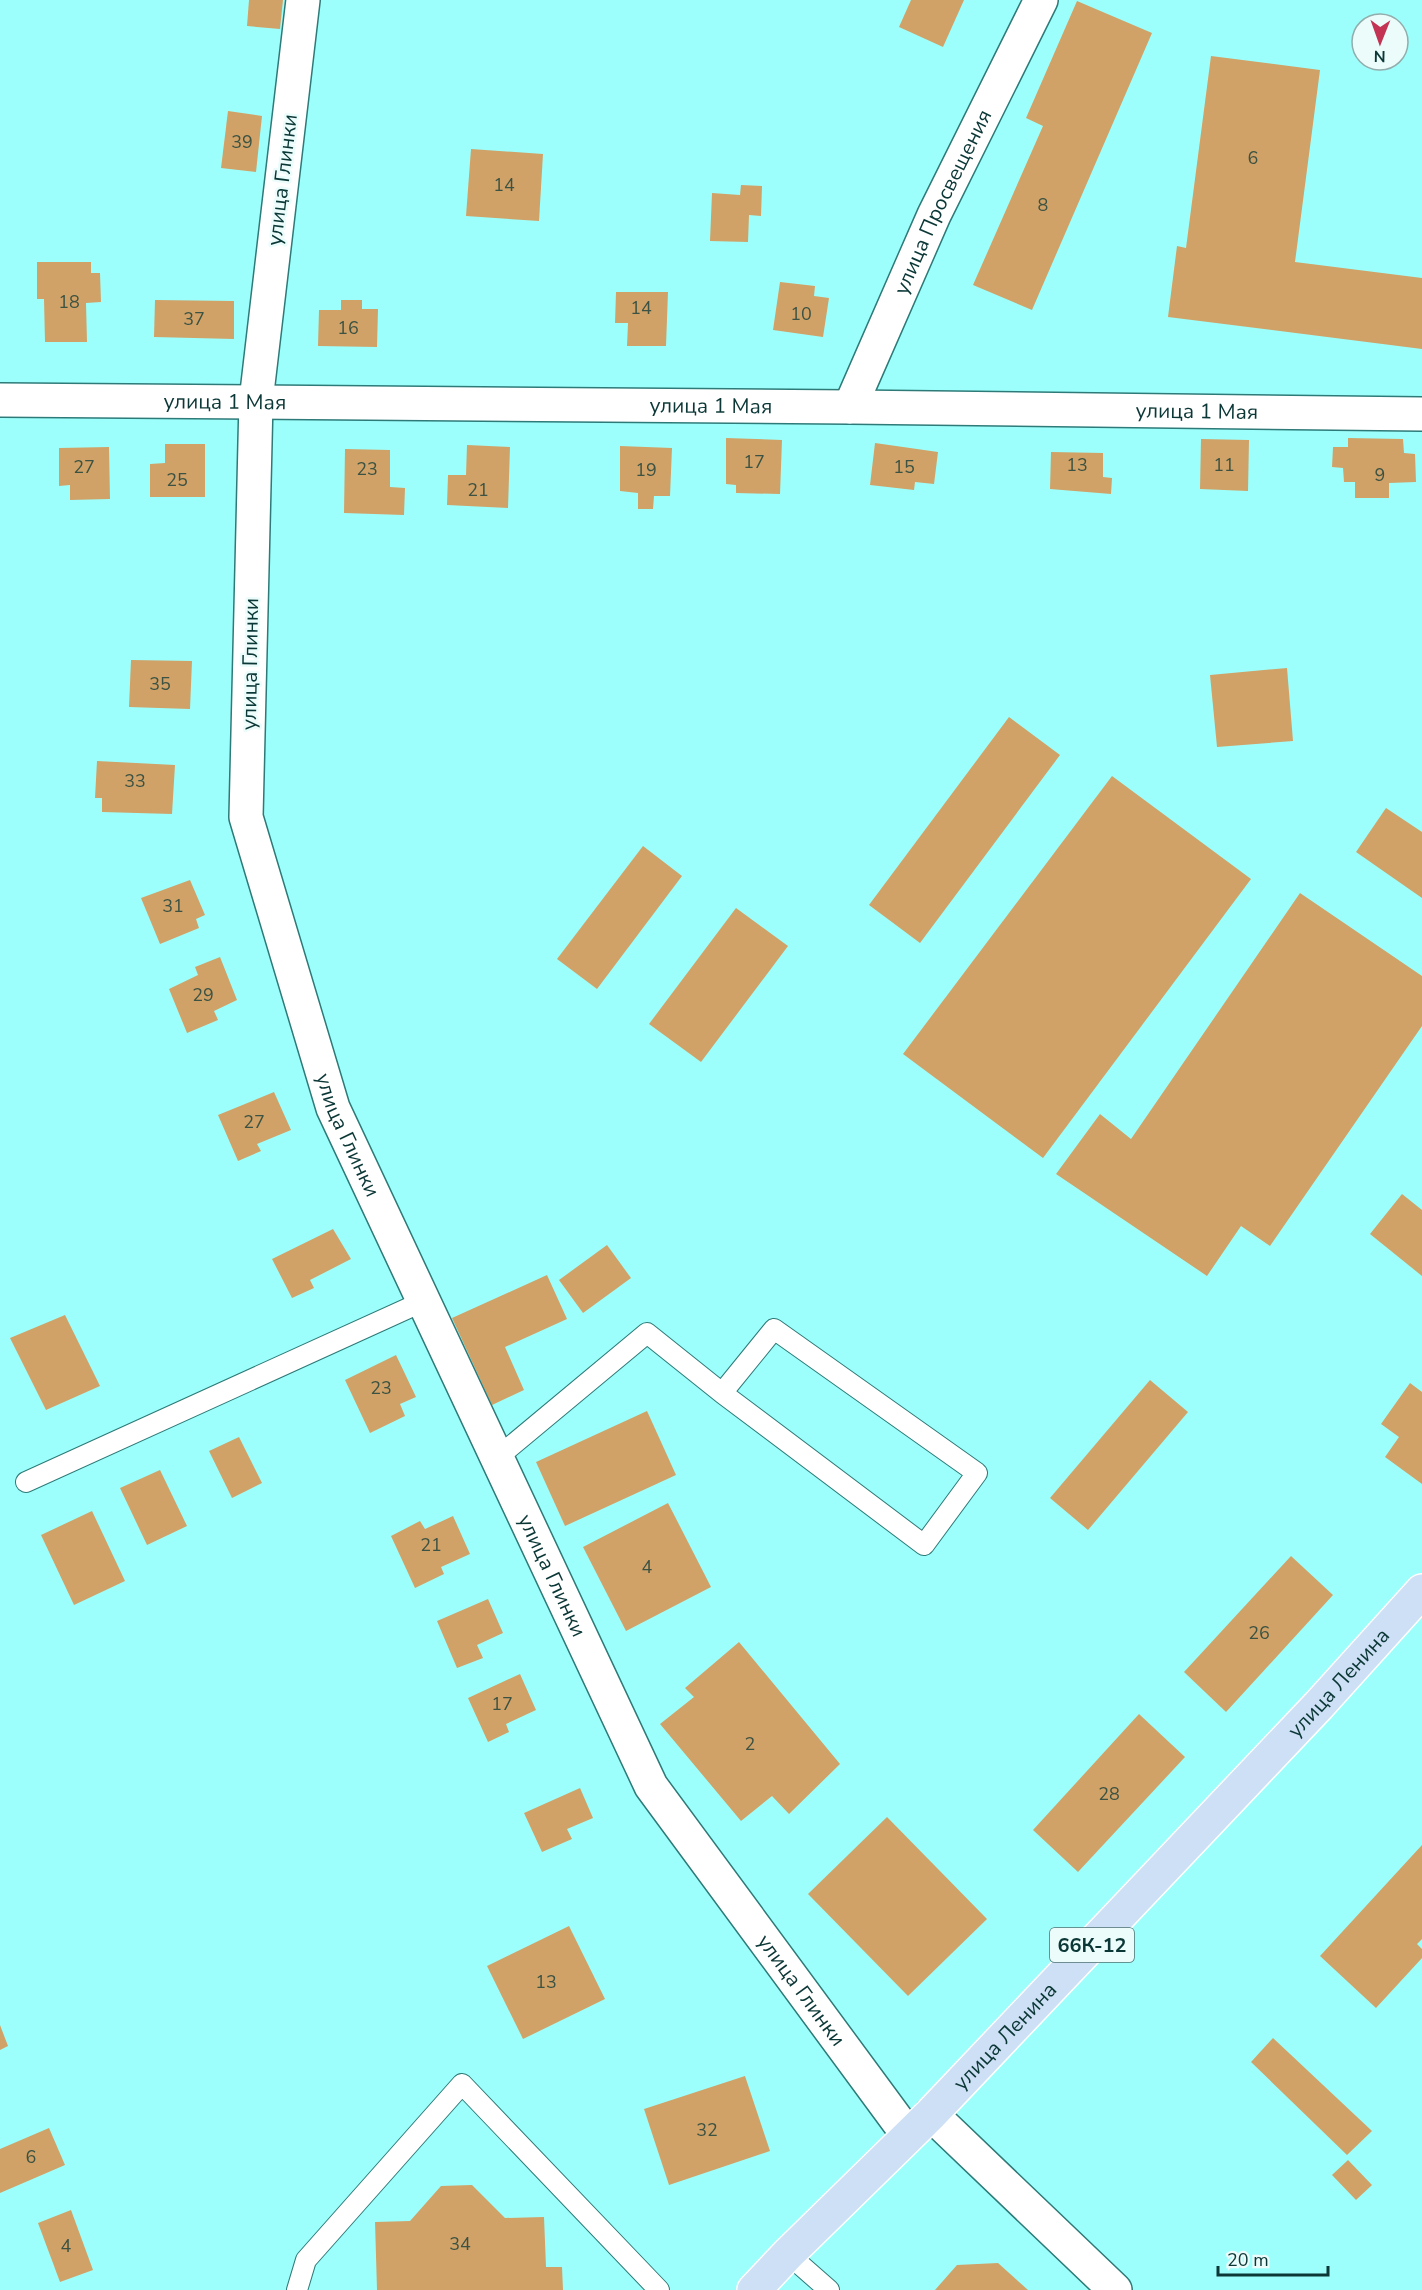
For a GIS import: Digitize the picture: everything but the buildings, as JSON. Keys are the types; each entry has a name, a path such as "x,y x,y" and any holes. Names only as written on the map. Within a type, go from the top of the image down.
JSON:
{"main road":[{"name":"улица Ленина","path":"754,2290 920,2125 1319,1705 1422,1591"}],"street":[{"name":"улица Глинки","path":"303,0 256,401 246,817 333,1108 651,1785 920,2125 1115,2290"},
{"name":"улица Просвещения","path":"849,406 934,215 1041,0"},
{"name":"улица 1 Мая","path":"0,400 849,406 1422,414"}],"lane":[{"path":"26,1482 424,1301"},
{"path":"498,1457 647,1333 722,1393 924,1545 977,1473 774,1329 722,1393"},
{"path":"297,2290 306,2260 462,2084 659,2290"},
{"path":"788,2254 829,2290"}]}
